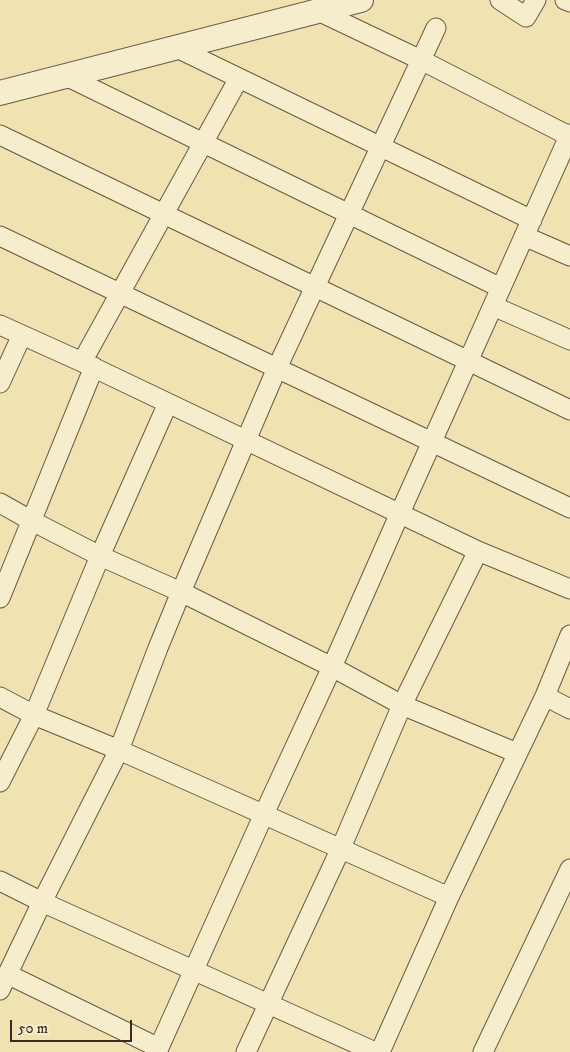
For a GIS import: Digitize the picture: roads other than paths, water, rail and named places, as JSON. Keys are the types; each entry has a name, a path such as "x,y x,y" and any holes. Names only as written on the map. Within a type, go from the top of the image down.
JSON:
{"street":[{"path":"0,93 361,0"},
{"path":"500,0 526,17 536,0"},
{"path":"565,0 570,2"},
{"path":"318,11 421,60 569,135 562,172 528,228 332,668 158,1050 4,982 119,750 181,592 277,368 350,214 381,146 421,60 436,28"},
{"path":"176,48 381,146 528,228 570,256"},
{"path":"66,76 501,288"},
{"path":"0,598 32,521 88,365 120,294 239,78"},
{"path":"0,135 570,410"},
{"path":"0,236 570,508"},
{"path":"493,306 570,340"},
{"path":"0,325 246,439 478,551 570,589"},
{"path":"0,383 22,335"},
{"path":"0,782 34,715 100,556 168,403"},
{"path":"0,503 100,556 181,592 402,705 517,753"},
{"path":"246,1052 341,848 402,705 478,551"},
{"path":"380,1052 449,897 545,696 570,635"},
{"path":"545,696 570,709"},
{"path":"0,697 34,715 119,750 449,897"},
{"path":"483,1052 570,869"},
{"path":"0,881 42,902 375,1052"}]}
